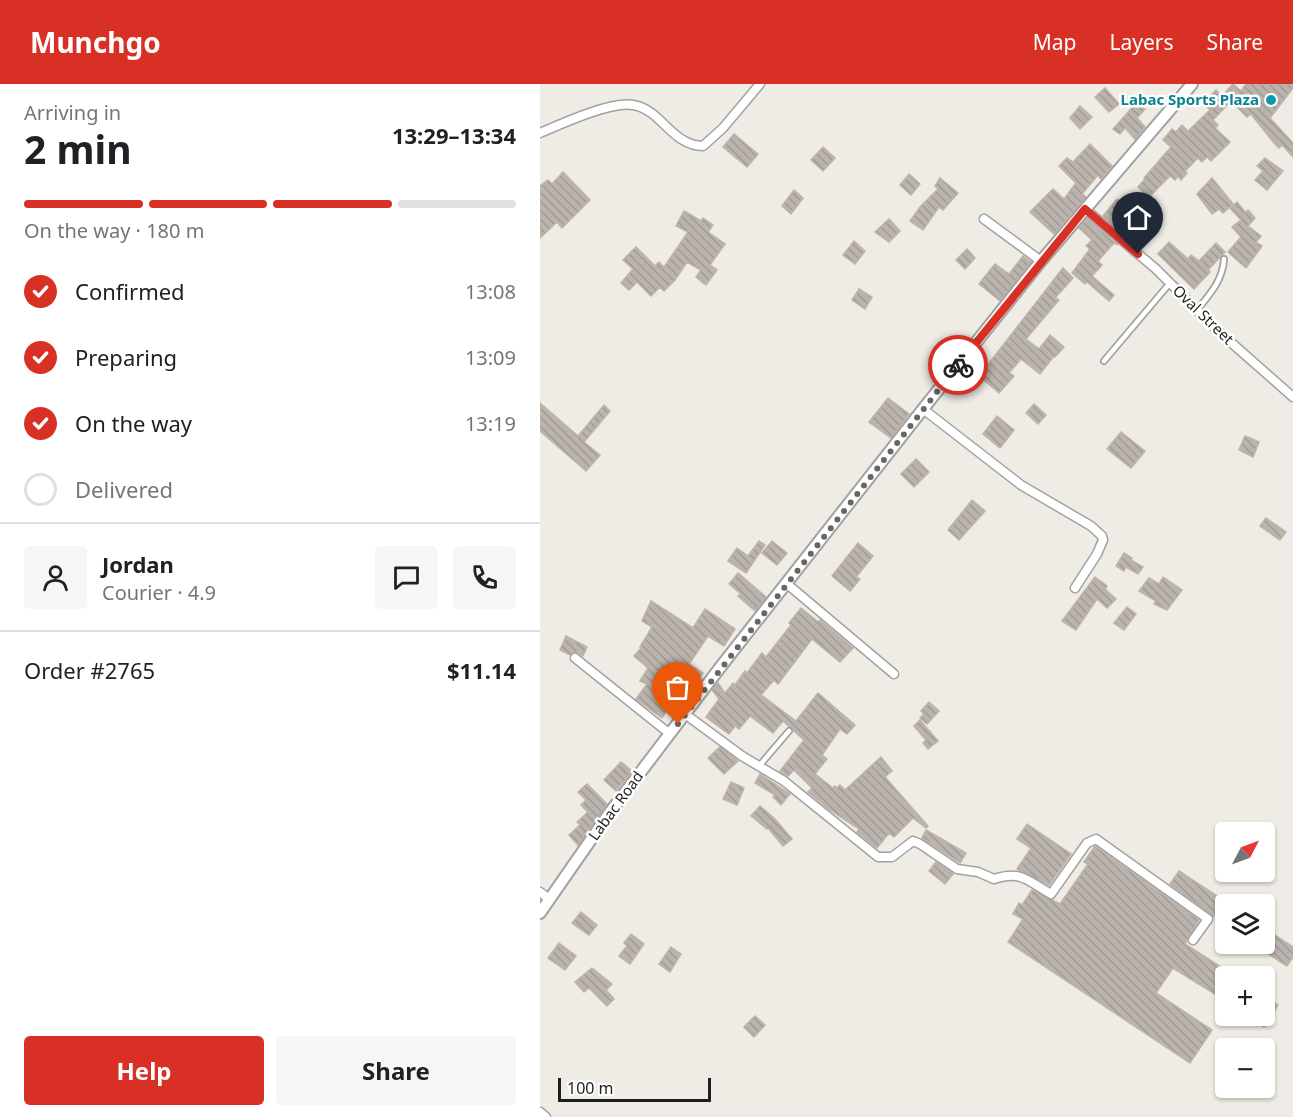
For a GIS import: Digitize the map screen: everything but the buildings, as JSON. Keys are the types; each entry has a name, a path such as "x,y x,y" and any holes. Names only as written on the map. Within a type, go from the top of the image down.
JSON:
{"street":[{"path":"540,133 590,113 632,104 644,109 680,139 692,146 703,146 723,128 760,84"},
{"name":"Labac Road","path":"540,913 545,896 923,408 1041,261 1192,84"},
{"name":"Oval Street","path":"1085,209 1170,283 1218,331 1293,397"},
{"path":"984,219 1041,261"},
{"path":"923,408 1021,485 1091,526 1102,536 1103,540 1096,554 1074,588"},
{"path":"786,584 894,674"},
{"path":"575,658 670,734"},
{"path":"685,714 742,756 783,781 879,856 892,857 913,841 957,869 978,872 994,879 1008,874 1019,876 1051,894 1087,843 1096,839 1208,918 1193,940"},
{"path":"540,1112 546,1117"}],"lane":[{"path":"1197,310 1220,281 1224,270 1224,259"},
{"path":"1104,361 1170,283"},
{"path":"759,766 789,731"}],"way so far":[{"path":"678,724 958,365"}],"place":[{"name":"Labac Sports Plaza","path":"1271,100"}],"route":[{"path":"958,365 1085,209 1138,254"}]}
